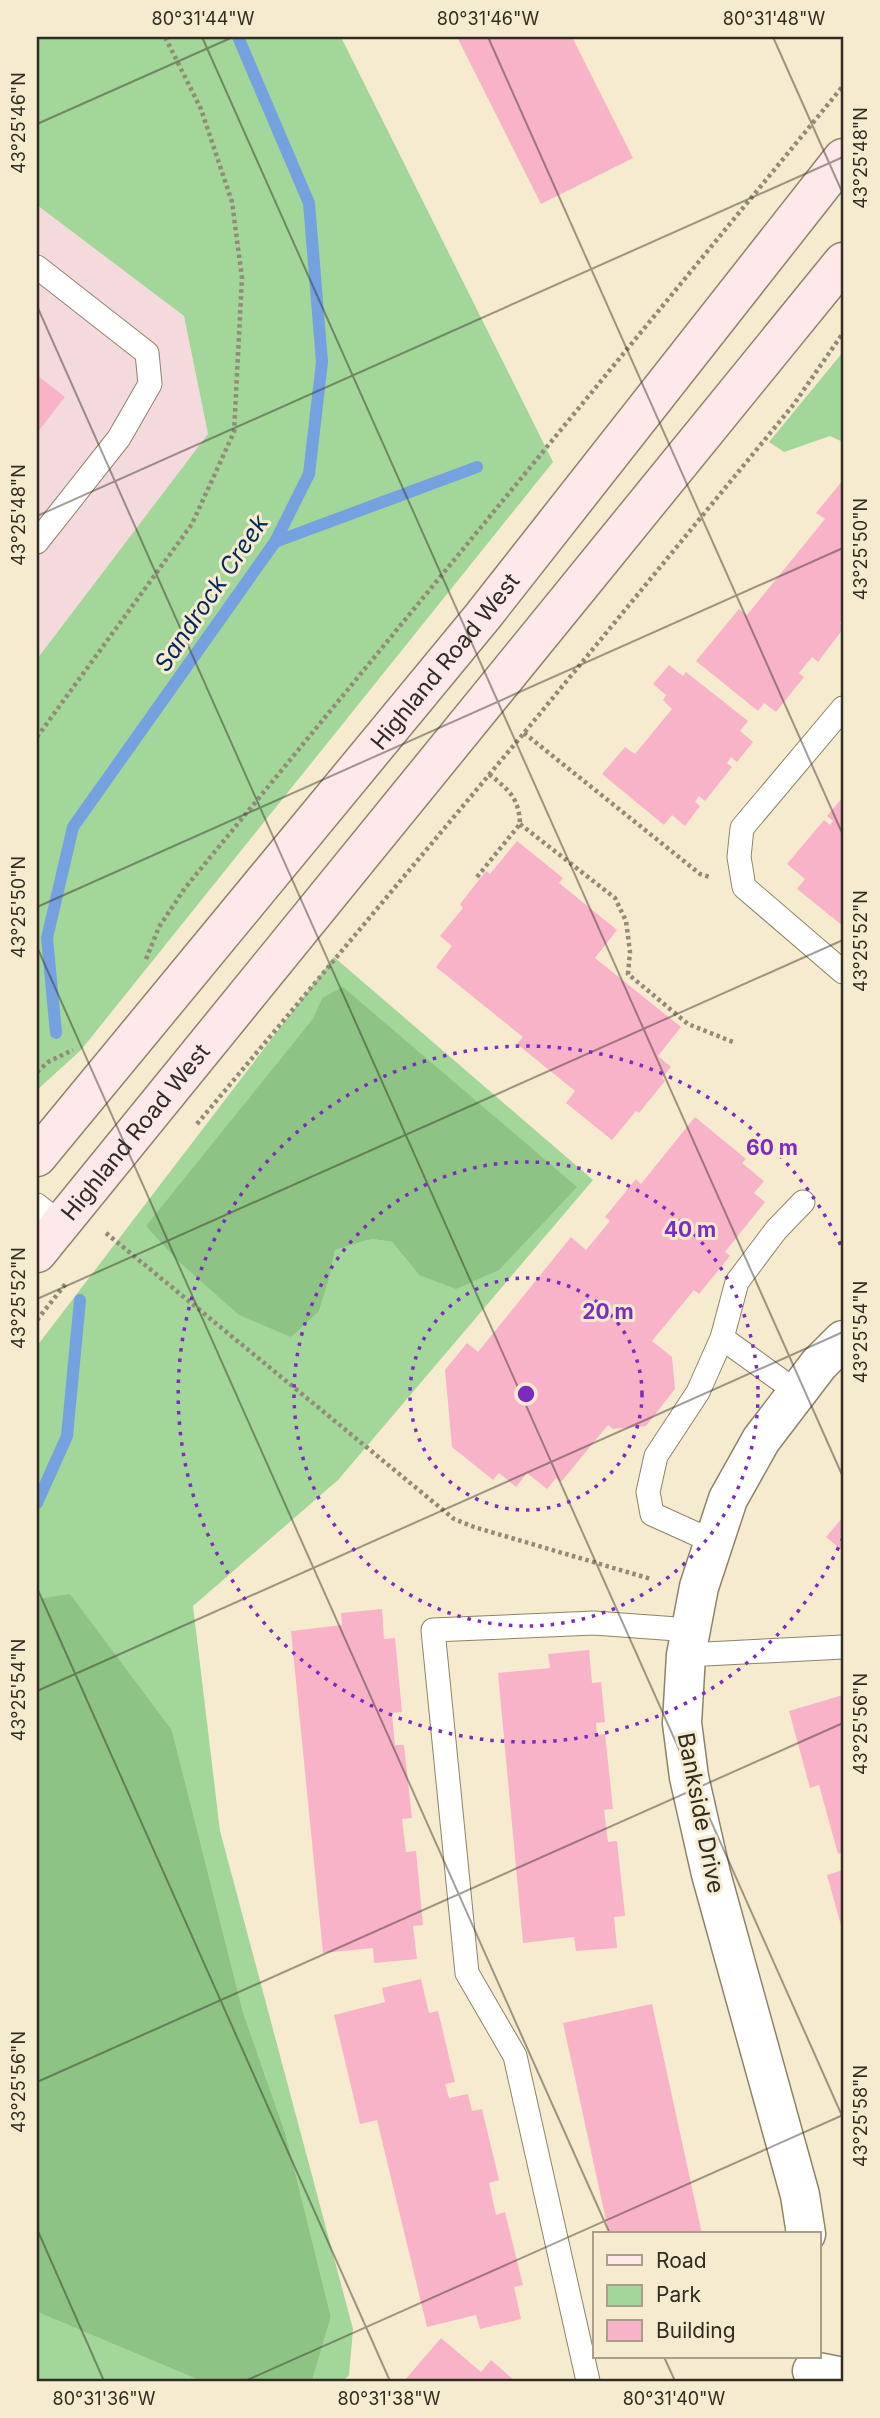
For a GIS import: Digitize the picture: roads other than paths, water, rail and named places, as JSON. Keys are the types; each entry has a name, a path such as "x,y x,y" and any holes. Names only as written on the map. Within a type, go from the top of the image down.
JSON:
{"main road":[{"name":"Highland Road West","path":"37,1157 483,616 843,158"},
{"name":"Highland Road West","path":"37,1253 49,1215 843,262"}],"street":[{"name":"Bankside Drive","path":"806,2232 800,2195 711,1874 689,1777 682,1723 688,1642 699,1587 728,1499 761,1440 819,1364 843,1340"}],"lane":[{"path":"37,267 147,353 150,384 119,438 37,542"},
{"path":"843,708 742,828 739,857 744,887 843,972"},
{"path":"714,1542 652,1514 648,1492 656,1456 698,1392 722,1338 737,1283 776,1230 803,1202"},
{"path":"722,1338 797,1392"},
{"path":"588,2381 515,2056 467,1973 433,1630 594,1622 688,1642 843,1647"}],"waterway":[{"name":"Sandrock Creek","path":"56,1033 47,938 73,827 275,542 309,474 322,362 309,203 238,37"},
{"path":"275,542 477,467"},
{"name":"Sandrock Creek","path":"37,1503 67,1436 80,1300"}]}
